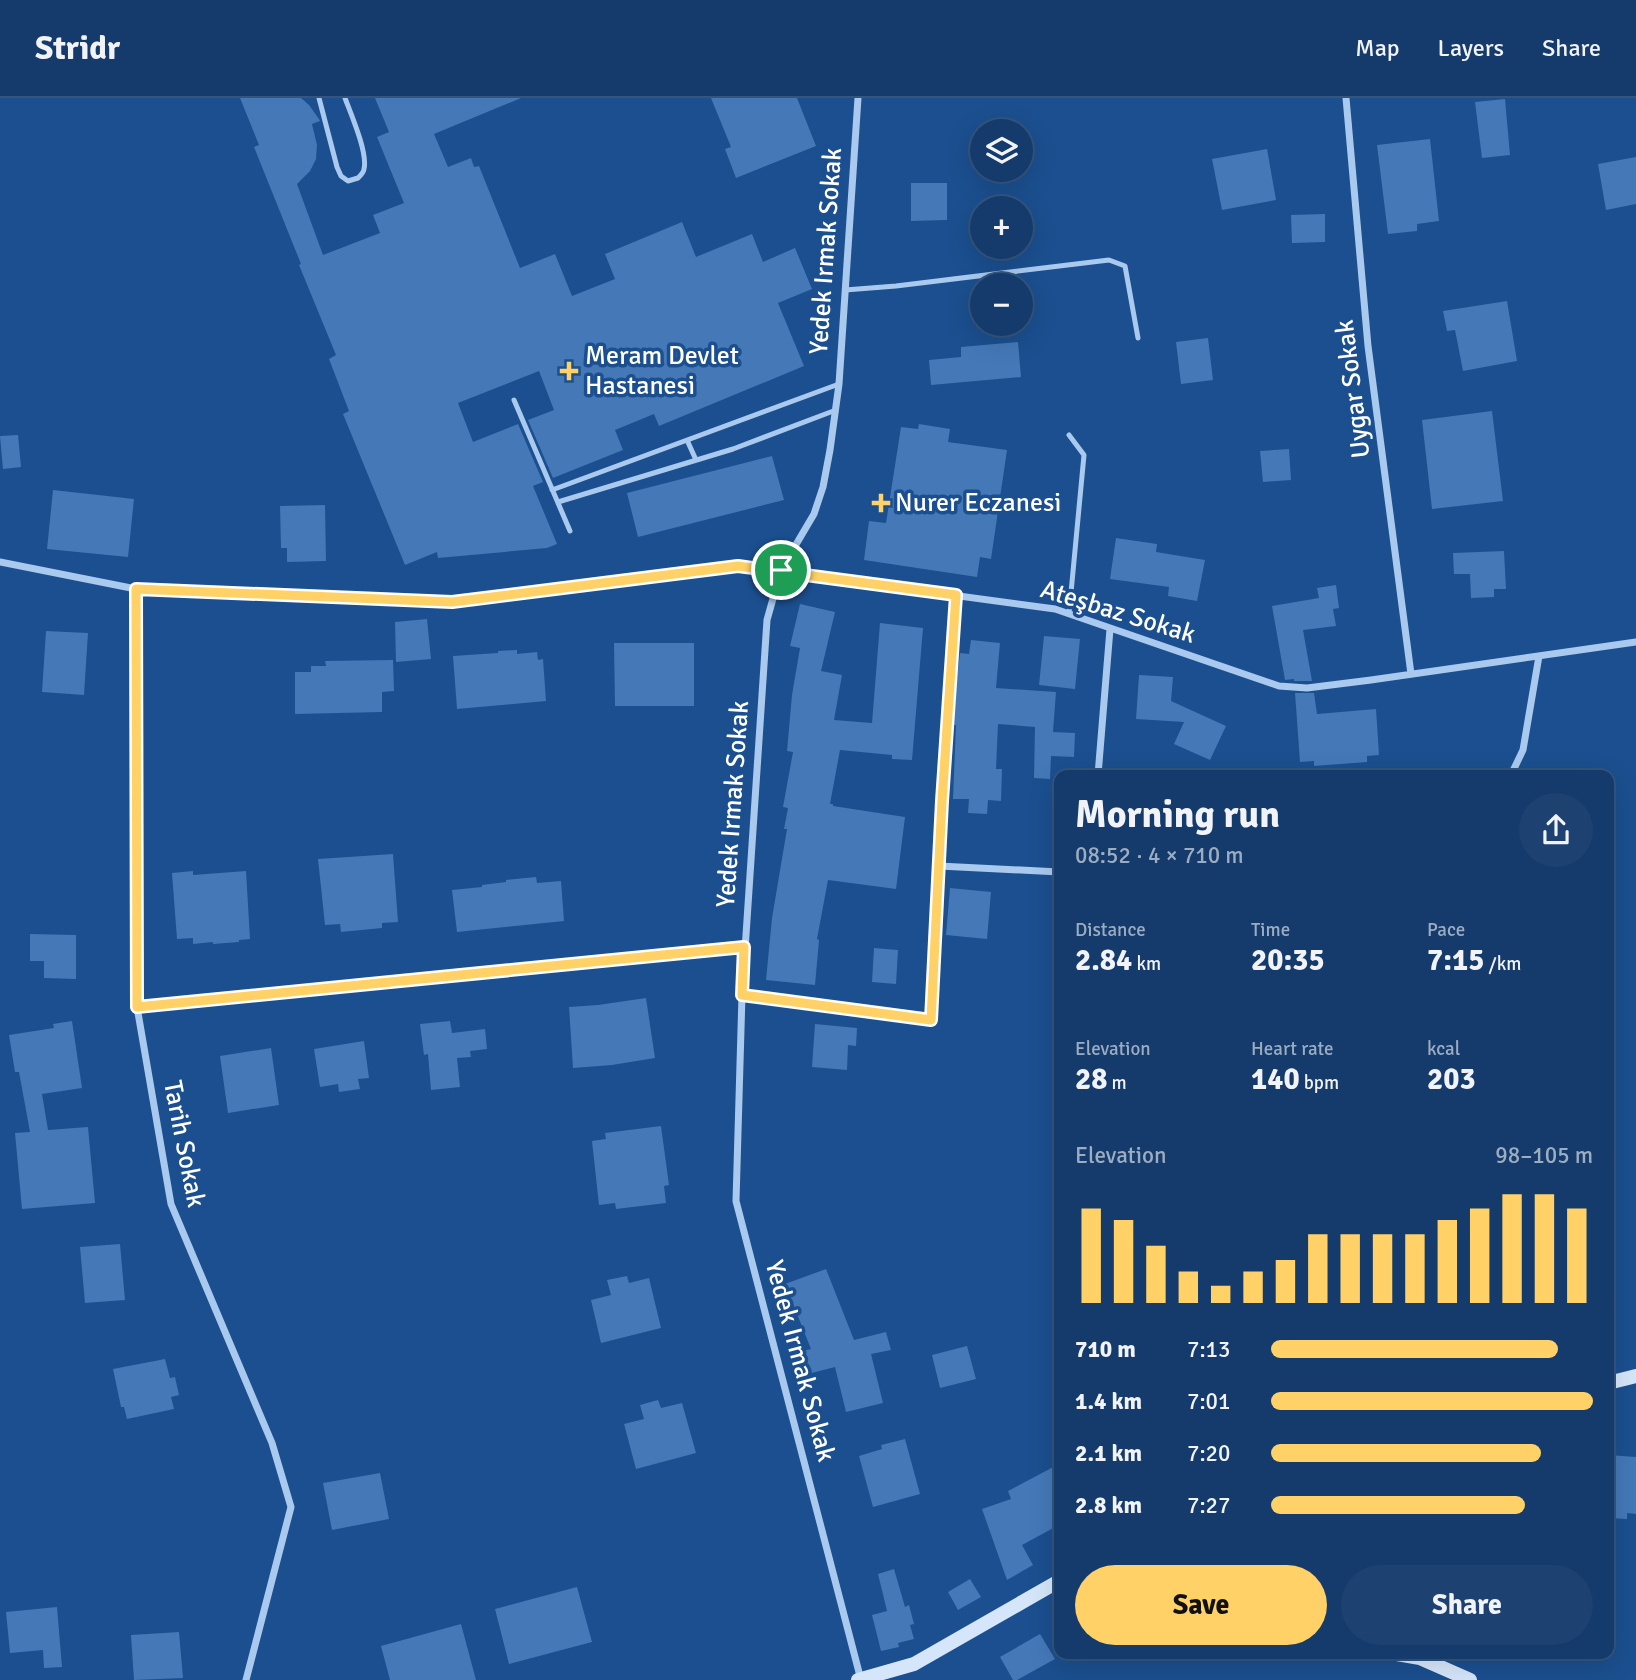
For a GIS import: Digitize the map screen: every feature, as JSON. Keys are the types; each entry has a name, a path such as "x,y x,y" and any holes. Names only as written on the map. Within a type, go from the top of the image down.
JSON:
{"street":[{"name":"Yedek Irmak Sokak","path":"858,98 839,384 830,450 814,514 781,570 767,620 744,947 736,1201 860,1680"},
{"name":"Uygar Sokak","path":"1346,98 1368,346 1410,674"},
{"name":"Ateşbaz Sokak","path":"0,562 136,589 452,602 738,566 781,570 1055,609 1279,686 1307,688 1636,642"},
{"name":"Tarih Sokak","path":"136,589 137,1007 171,1204 272,1443 291,1507 246,1680"},
{"path":"742,995 931,1020 956,595"},
{"path":"1098,770 1110,629"},
{"path":"1513,770 1523,750 1539,656"},
{"path":"939,866 1054,872"},
{"path":"137,1007 744,947"},
{"path":"1614,1382 1636,1376"},
{"path":"860,1680 914,1664 1054,1584"},
{"path":"1422,1659 1470,1680"}],"lane":[{"path":"319,98 337,167 341,176 348,181 358,178 364,170 364,160 356,126 345,98"},
{"path":"845,290 1109,260 1125,266 1138,338"},
{"path":"552,490 839,384"},
{"path":"514,400 570,531"},
{"path":"558,502 753,442 836,410"},
{"path":"1069,435 1084,455 1069,614"},
{"path":"687,440 696,460"}],"building":[{"path":"240,98 301,98 319,119 320,121 312,124 317,145 316,159 310,171 297,184 323,255 380,233 373,215 404,203 377,137 389,132 375,98 521,98 434,134 448,167 471,158 474,167 479,166 520,268 555,254 572,296 615,279 605,254 682,222 696,257 752,234 763,262 795,248 812,289 778,303 804,366 659,426 654,414 615,430 623,450 553,478 528,420 554,410 539,371 458,403 473,442 518,424 543,482 533,486 557,544 547,548 438,558 437,552 405,565 343,414 349,411 329,359 336,355 254,147 259,145"},
{"path":"711,98 797,98 816,146 736,178 725,149 731,147"},
{"path":"1505,99 1510,155 1482,158 1475,102"},
{"path":"1430,139 1439,221 1417,224 1417,231 1388,234 1377,145"},
{"path":"1267,149 1276,200 1222,210 1212,159"},
{"path":"1636,157 1636,204 1606,210 1598,164"},
{"path":"911,183 947,183 947,220 911,221"},
{"path":"1325,214 1325,242 1292,243 1291,215"},
{"path":"1507,301 1517,361 1463,371 1455,330 1447,331 1443,311"},
{"path":"1208,338 1213,380 1181,384 1176,342"},
{"path":"1018,342 1021,377 931,385 929,360 961,357 961,347"},
{"path":"1492,411 1503,501 1432,509 1422,420"},
{"path":"919,424 950,429 948,442 1007,450 991,559 980,557 977,577 864,560 869,521 886,523 901,427 918,429"},
{"path":"18,435 21,467 3,469 0,436"},
{"path":"1289,449 1291,480 1263,482 1260,451"},
{"path":"772,456 784,500 638,537 627,493"},
{"path":"53,490 134,499 128,557 47,549"},
{"path":"325,505 326,561 287,562 287,548 281,548 280,506"},
{"path":"1116,538 1157,544 1156,552 1205,560 1197,601 1168,596 1169,587 1110,579"},
{"path":"1504,551 1506,589 1494,589 1494,597 1471,598 1470,574 1454,574 1453,553"},
{"path":"1336,585 1339,608 1333,609 1336,626 1303,630 1312,681 1285,680 1272,606 1319,598 1317,588"},
{"path":"800,604 835,612 821,671 842,675 834,720 872,723 880,623 923,628 912,760 892,759 892,755 840,750 830,804 905,817 896,889 828,880 817,939 815,985 766,980 772,918 787,829 784,829 788,808 783,807 793,752 787,751 800,648 790,646"},
{"path":"427,619 431,659 396,662 395,622"},
{"path":"46,631 88,633 84,695 42,692"},
{"path":"1044,636 1080,639 1075,689 1039,685"},
{"path":"971,640 1000,643 996,688 1056,692 1053,732 1075,733 1074,757 1051,756 1050,779 1034,778 1035,727 998,724 996,769 1002,769 1001,801 988,800 987,814 968,813 969,799 953,799 956,687 960,653 969,654"},
{"path":"614,643 694,643 694,706 615,706"},
{"path":"517,650 517,654 537,652 538,660 543,659 546,701 457,709 453,656"},
{"path":"393,660 394,691 382,692 382,712 295,714 295,672 311,672 311,666 326,666 325,661"},
{"path":"1139,675 1173,677 1171,701 1226,726 1210,760 1174,744 1184,722 1136,719"},
{"path":"1295,693 1314,693 1317,714 1376,709 1379,755 1367,756 1367,762 1314,766 1314,761 1300,762"},
{"path":"393,854 398,922 382,923 382,928 341,932 340,924 325,925 318,859"},
{"path":"193,871 193,875 246,871 250,939 193,944 193,938 177,939 172,873"},
{"path":"536,877 537,883 561,881 564,921 457,932 452,890"},
{"path":"950,888 991,892 987,939 946,935"},
{"path":"30,934 76,935 76,979 44,978 44,961 30,961"},
{"path":"874,948 898,950 896,984 872,982"},
{"path":"646,998 655,1058 573,1068 569,1007"},
{"path":"72,1021 82,1088 42,1094 48,1130 88,1127 95,1203 22,1209 15,1133 30,1132 9,1035 54,1028 53,1024"},
{"path":"450,1021 452,1033 485,1029 487,1049 470,1051 471,1057 457,1058 460,1087 431,1090 428,1054 424,1055 420,1024"},
{"path":"815,1024 857,1028 856,1046 848,1045 847,1070 812,1067"},
{"path":"364,1041 369,1078 358,1079 360,1089 339,1092 338,1084 320,1087 314,1049"},
{"path":"271,1048 279,1105 228,1113 220,1056"},
{"path":"661,1126 669,1185 664,1186 666,1203 616,1209 615,1203 599,1205 592,1141 606,1139 605,1133"},
{"path":"120,1244 125,1300 85,1303 80,1247"},
{"path":"826,1269 854,1340 886,1332 891,1350 871,1354 883,1403 846,1412 835,1367 808,1374 803,1351 811,1349 785,1284"},
{"path":"627,1276 629,1283 649,1278 661,1328 601,1343 591,1300 611,1295 607,1280"},
{"path":"967,1346 976,1379 940,1388 932,1355"},
{"path":"165,1359 170,1378 175,1377 179,1395 171,1397 174,1409 127,1419 124,1407 121,1407 113,1369"},
{"path":"658,1400 661,1408 682,1403 696,1453 636,1469 624,1424 644,1419 640,1405"},
{"path":"905,1439 920,1494 873,1507 859,1456 882,1449 881,1445"},
{"path":"1614,1455 1636,1457 1636,1514 1627,1513 1627,1519 1614,1518"},
{"path":"1054,1467 1054,1528 1022,1545 1033,1565 1007,1580 982,1509 1011,1499 1008,1491"},
{"path":"380,1473 389,1519 332,1530 323,1483"},
{"path":"894,1569 905,1607 909,1605 914,1624 910,1625 914,1639 898,1643 899,1647 881,1651 872,1615 887,1611 878,1574"},
{"path":"970,1579 981,1597 958,1610 948,1592"},
{"path":"577,1587 592,1642 509,1664 495,1609"},
{"path":"57,1607 62,1667 44,1668 43,1650 10,1653 6,1612"},
{"path":"461,1624 476,1680 390,1680 381,1646"},
{"path":"179,1632 183,1678 134,1680 131,1635"},
{"path":"1040,1634 1055,1659 1013,1680 1000,1657"}],"place":[{"name":"Meram Devlet Hastanesi","path":"569,371"},
{"name":"Nurer Eczanesi","path":"881,503"}],"route":[{"path":"738,566 781,570 956,595 931,1020 742,995 744,947 137,1007 136,589 452,602 738,566"}]}
